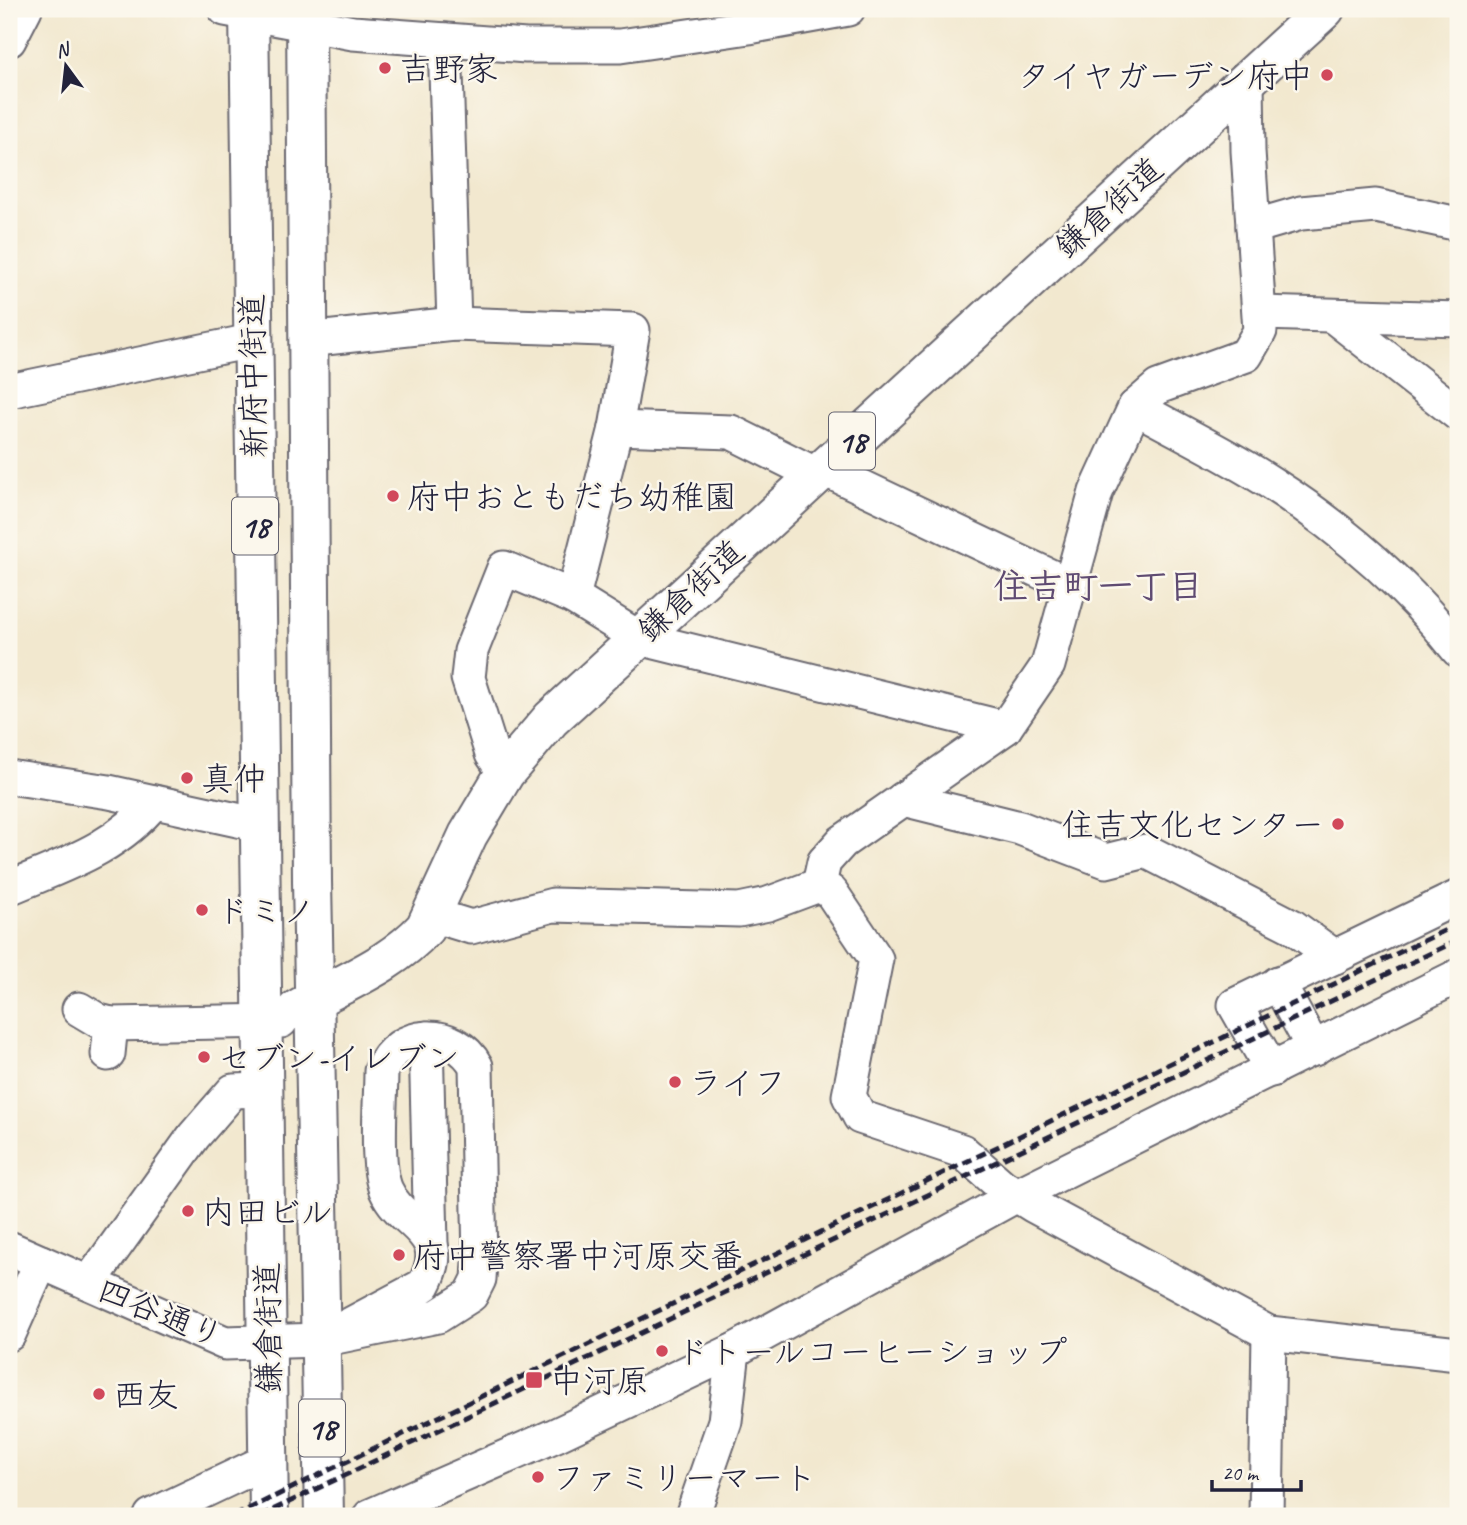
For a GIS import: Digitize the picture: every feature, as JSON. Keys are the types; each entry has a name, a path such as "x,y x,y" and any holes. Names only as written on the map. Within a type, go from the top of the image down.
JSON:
{"main road":[{"name":"鎌倉街道","path":"269,1516 263,1090 269,1027 315,998 368,972 401,951 425,928 468,835 505,773 551,719 818,471 1325,9"},
{"name":"新府中街道","path":"241,10 251,341 260,825 269,1027"},
{"name":"新府中街道","path":"306,18 315,998"},
{"name":"鎌倉街道","path":"315,998 324,1516"}],"street":[{"path":"9,40 25,9"},
{"path":"241,10 445,40 526,46 620,46 827,11"},
{"path":"445,40 454,324"},
{"path":"819,886 824,862 842,842 1005,728 1048,665 1096,492 1135,407 1158,387 1246,355 1260,331 1247,81"},
{"path":"1253,227 1301,213 1376,206 1458,223"},
{"path":"1260,313 1458,319"},
{"path":"1333,316 1458,414"},
{"path":"307,340 454,324 633,330 616,428 573,597"},
{"path":"9,391 251,341"},
{"path":"1135,407 1270,482 1344,534 1438,625 1458,650"},
{"path":"616,428 731,432 1071,586"},
{"path":"505,773 492,754 468,678 471,651 504,568 573,597 639,638 1005,728"},
{"path":"9,777 109,792 260,825"},
{"path":"903,799 1020,828 1106,861 1146,851 1292,926 1335,957"},
{"path":"9,888 71,864 109,844 137,823 154,802"},
{"path":"432,915 471,927 553,905 739,910 768,904 819,886 831,892 876,959 849,1096 860,1117 962,1151 1017,1195 1269,1333 1458,1354"},
{"path":"1272,1070 1235,1005 1458,897"},
{"path":"370,1516 556,1435 733,1351 1017,1195 1458,976"},
{"path":"1278,983 1314,1049"},
{"path":"79,1009 99,1021 109,1039 269,1027"},
{"path":"321,1340 424,1285 432,1270 425,1230 426,1038 414,1039 395,1048 385,1059 381,1071 382,1175 395,1205 425,1230 457,1228 474,1217 480,1208"},
{"name":"四谷通り","path":"9,1248 225,1343 268,1344 321,1340 412,1323 456,1307 471,1295 479,1279 476,1066 469,1052 457,1043 426,1038"},
{"path":"89,1283 194,1136 233,1091 263,1090"},
{"path":"9,1334 41,1262"},
{"path":"1266,1516 1269,1333"},
{"path":"692,1516 724,1420 733,1351"},
{"path":"151,1516 269,1460"}],"railway":[{"path":"234,1516 1458,924"},
{"path":"260,1516 1458,940"}],"place":[{"name":"吉野家","path":"385,68"},
{"name":"タイヤガーデン府中","path":"1327,75"},
{"name":"府中おともだち幼稚園","path":"393,496"},
{"name":"真仲","path":"187,778"},
{"name":"住吉文化センター","path":"1338,824"},
{"name":"ドミノ","path":"202,910"},
{"name":"セブン-イレブン","path":"204,1057"},
{"name":"ライフ","path":"675,1082"},
{"name":"内田ビル","path":"188,1211"},
{"name":"府中警察署中河原交番","path":"399,1255"},
{"name":"ドトールコーヒーショップ","path":"662,1351"},
{"name":"中河原","path":"534,1380"},
{"name":"西友","path":"99,1394"},
{"name":"ファミリーマート","path":"538,1477"}],"district":[{"name":"住吉町一丁目","path":"1098,586"}]}
